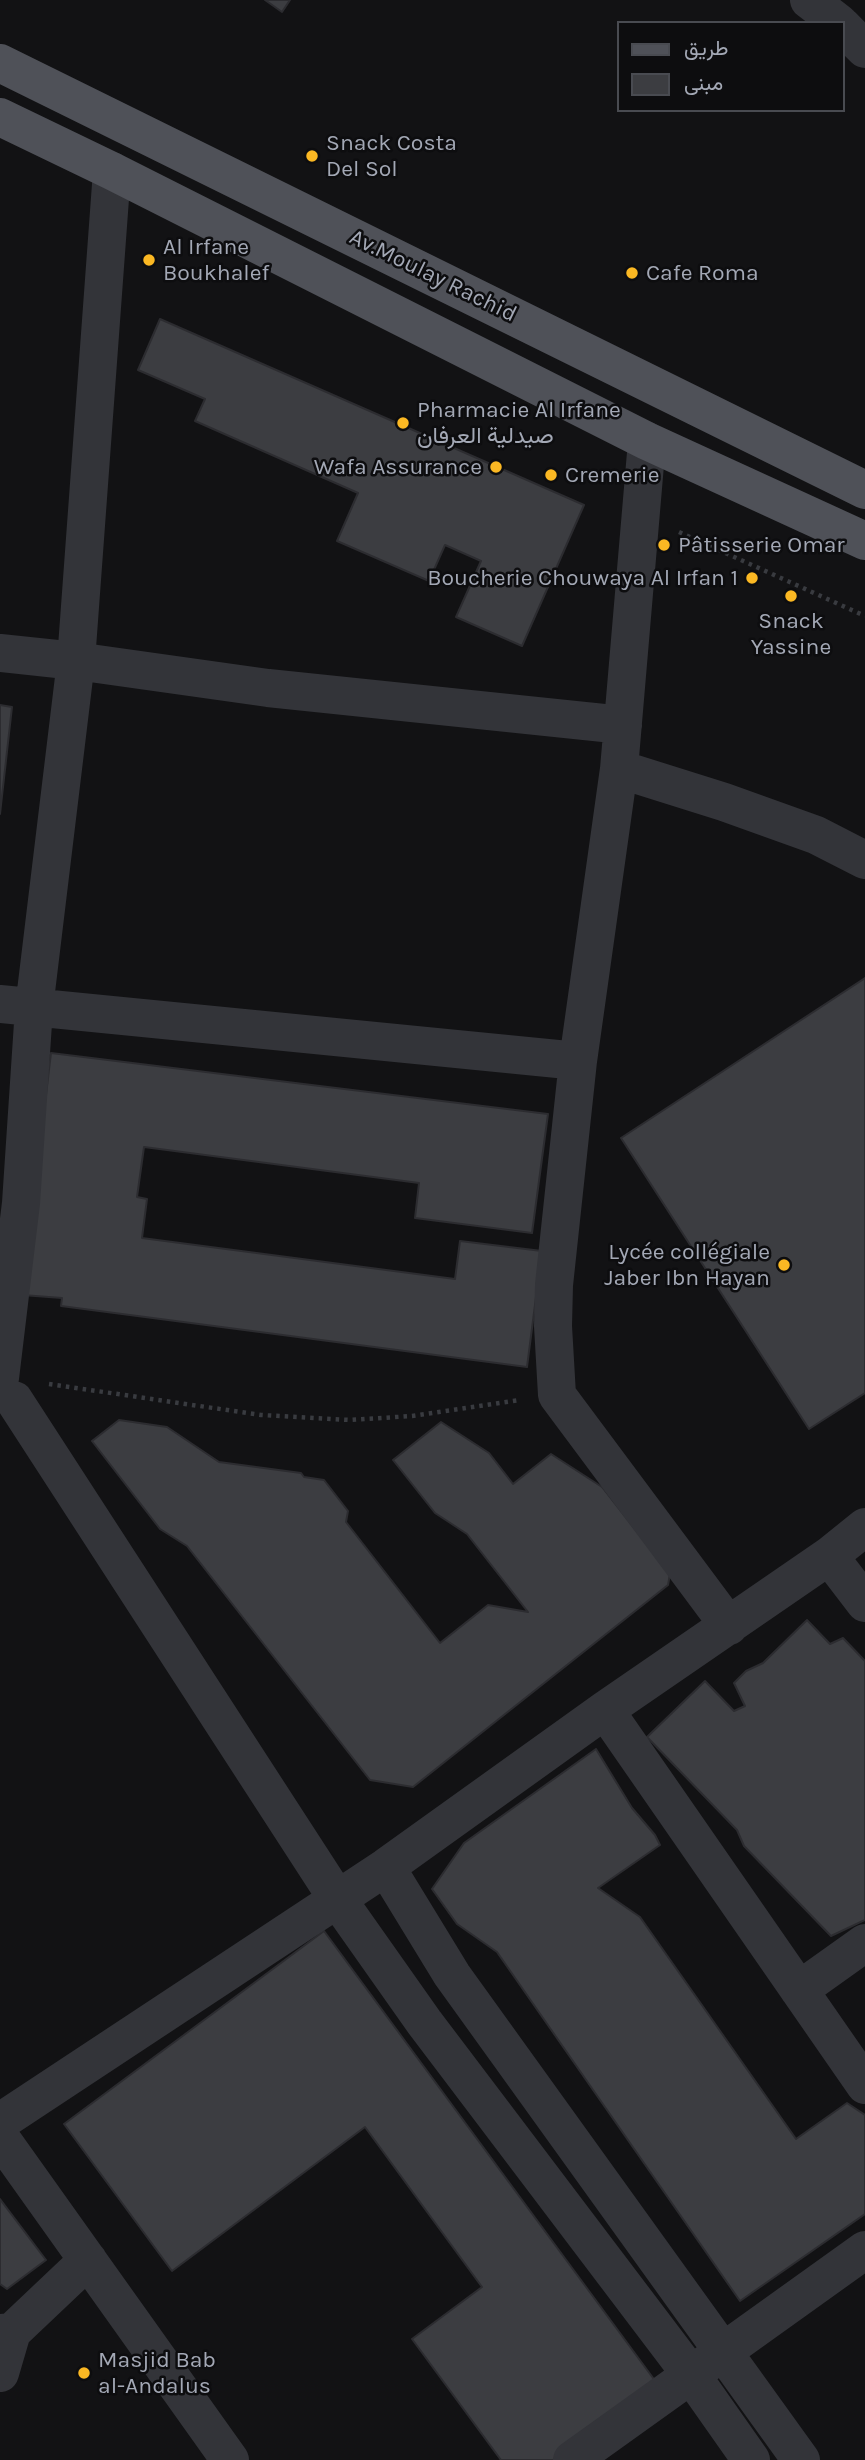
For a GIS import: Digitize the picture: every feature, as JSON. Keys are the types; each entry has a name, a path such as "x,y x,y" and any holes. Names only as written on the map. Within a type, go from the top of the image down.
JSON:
{"main road":[{"name":"Av.Moulay Rachid","path":"0,63 865,490"},
{"path":"0,117 647,441 865,541"}],"street":[{"path":"809,0 836,21"},
{"path":"844,28 865,49"},
{"path":"111,171 76,660 17,1006 21,1203 12,1392 338,1900 424,2022 692,2376 751,2460"},
{"path":"647,441 619,769 578,1061 554,1285 553,1326 557,1395 729,1626"},
{"path":"0,653 76,660 268,688 623,725"},
{"path":"619,769 816,835 865,860"},
{"path":"17,1006 578,1061"},
{"path":"0,2122 338,1900 605,1710 854,1539 865,1604"},
{"path":"605,1710 865,2085"},
{"path":"386,1867 452,1975 801,2460"},
{"path":"799,1990 865,1943"},
{"path":"0,2137 230,2460"},
{"path":"572,2460 865,2250"},
{"path":"0,2373 6,2333 89,2260"}],"path":[{"path":"640,514 865,616"},
{"path":"12,1392 261,1415 350,1420 412,1416 557,1395"}],"building":[{"path":"265,0 290,0 282,12"},
{"path":"160,319 584,505 522,646 456,617 481,561 445,545 429,581 337,541 358,493 195,421 205,399 138,370"},
{"path":"0,705 12,707 0,814"},
{"name":"Lycée collégiale Jaber Ibn Hayan","path":"865,978 865,1393 809,1429 621,1138"},
{"path":"51,1053 548,1114 532,1233 415,1218 419,1183 144,1147 137,1197 147,1199 142,1238 455,1279 460,1241 542,1251 527,1367 61,1306 62,1298 22,1295"},
{"path":"119,1420 167,1427 219,1462 301,1473 304,1477 324,1480 348,1511 346,1522 440,1643 488,1605 528,1612 467,1534 435,1513 393,1460 441,1422 489,1453 513,1484 551,1454 602,1487 670,1574 668,1585 413,1787 370,1780 187,1546 160,1529 92,1441"},
{"path":"807,1620 830,1644 843,1638 865,1661 865,1920 831,1936 744,1846 737,1830 647,1737 705,1681 734,1711 745,1706 734,1683 746,1671 763,1663"},
{"path":"596,1749 632,1808 660,1845 598,1888 640,1917 796,2139 847,2103 865,2115 865,2214 740,2301 497,1952 457,1924 432,1889 464,1843"},
{"path":"324,1931 656,2382 553,2460 501,2460 412,2339 482,2287 365,2127 172,2271 64,2124"},
{"path":"0,2199 46,2260 7,2289 0,2284"}],"place":[{"name":"Snack Costa Del Sol","path":"312,156"},
{"name":"Al Irfane Boukhalef","path":"149,260"},
{"name":"Cafe Roma","path":"632,273"},
{"name":"Pharmacie Al Irfane صيدلية العرفان","path":"403,423"},
{"name":"Wafa Assurance","path":"496,467"},
{"name":"Cremerie","path":"551,475"},
{"name":"Pâtisserie Omar","path":"664,545"},
{"name":"Boucherie Chouwaya Al Irfan 1","path":"752,578"},
{"name":"Snack Yassine","path":"791,596"},
{"name":"Lycée collégiale Jaber Ibn Hayan","path":"784,1265"},
{"name":"Masjid Bab al-Andalus","path":"84,2373"}]}
